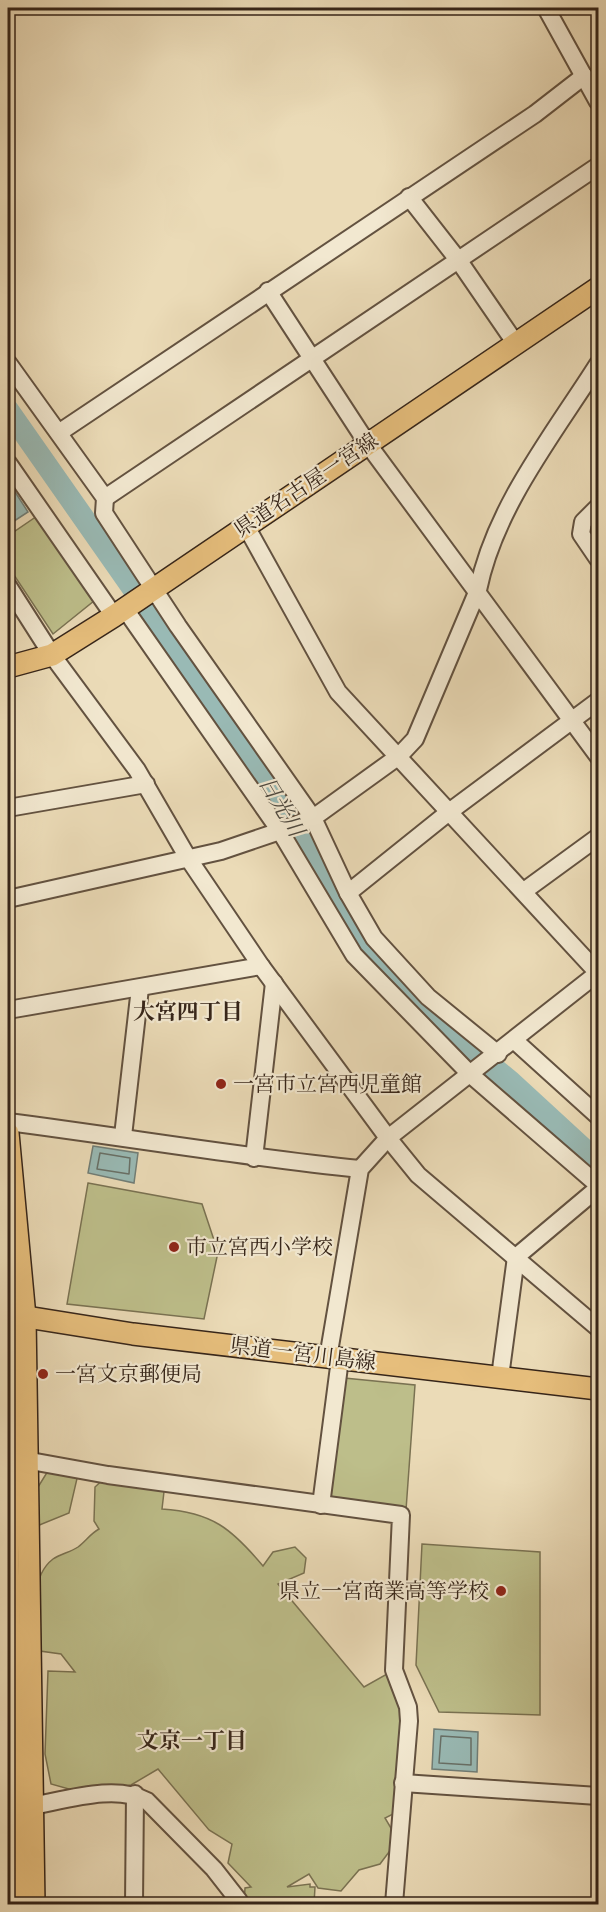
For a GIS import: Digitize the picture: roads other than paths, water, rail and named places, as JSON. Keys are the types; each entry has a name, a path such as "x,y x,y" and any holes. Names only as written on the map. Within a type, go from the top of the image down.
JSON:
{"main road":[{"name":"県道名古屋一宮線","path":"8,667 52,655 122,611 598,288"},
{"path":"8,1133 18,1808 15,1905"},
{"name":"県道一宮川島線","path":"12,1314 133,1334 598,1389"},
{"path":"14,1460 8,1550 10,1704 18,1808 34,1905"}],"street":[{"path":"546,8 598,102"},
{"path":"60,432 535,114 584,76"},
{"path":"105,498 598,166"},
{"path":"409,197 459,261 516,344"},
{"path":"268,291 367,443 478,590 598,756"},
{"path":"8,899 221,851 283,830 311,818 399,756 415,739 478,590 482,568 513,497 598,364"},
{"path":"10,372 60,432 105,498 104,513 152,591 311,818 348,893 374,938 428,997 497,1055"},
{"path":"8,463 122,611 283,830 354,955 473,1073 598,1186 516,1257 500,1377"},
{"path":"598,507 583,522 581,534 598,559"},
{"path":"246,526 338,692 598,973 515,1041 388,1138 360,1169 334,1359 321,1505"},
{"path":"8,586 52,655 146,784 188,858 261,966 388,1138 418,1175 598,1328"},
{"path":"348,893 449,812 598,701"},
{"path":"8,808 146,784"},
{"path":"524,891 598,837"},
{"path":"8,1010 261,966"},
{"path":"254,1158 274,983"},
{"path":"123,1136 140,988"},
{"path":"515,1041 598,1116"},
{"path":"8,1122 123,1136 254,1158 360,1169"},
{"path":"14,1460 401,1515 394,1670 408,1707 394,1905"},
{"path":"403,1783 598,1796"},
{"path":"134,1905 135,1794"},
{"path":"18,1808 90,1795 135,1794 147,1801 214,1869 239,1901 239,1905"}],"water":[{"path":"8,481 28,512 8,525"},
{"path":"93,1146 138,1153 134,1183 88,1173"},
{"path":"434,1729 478,1732 477,1772 432,1769"}],"waterway":[{"name":"日光川","path":"8,410 262,773 342,913 373,961 427,1013 511,1082 598,1162"}],"place":[{"name":"一宮市立宮西児童館","path":"221,1084"},
{"name":"市立宮西小学校","path":"174,1247"},
{"name":"一宮文京郵便局","path":"43,1374"},
{"name":"県立一宮商業高等学校","path":"501,1591"}],"district":[{"name":"大宮四丁目","path":"188,1011"},
{"name":"文京一丁目","path":"192,1740"}]}
